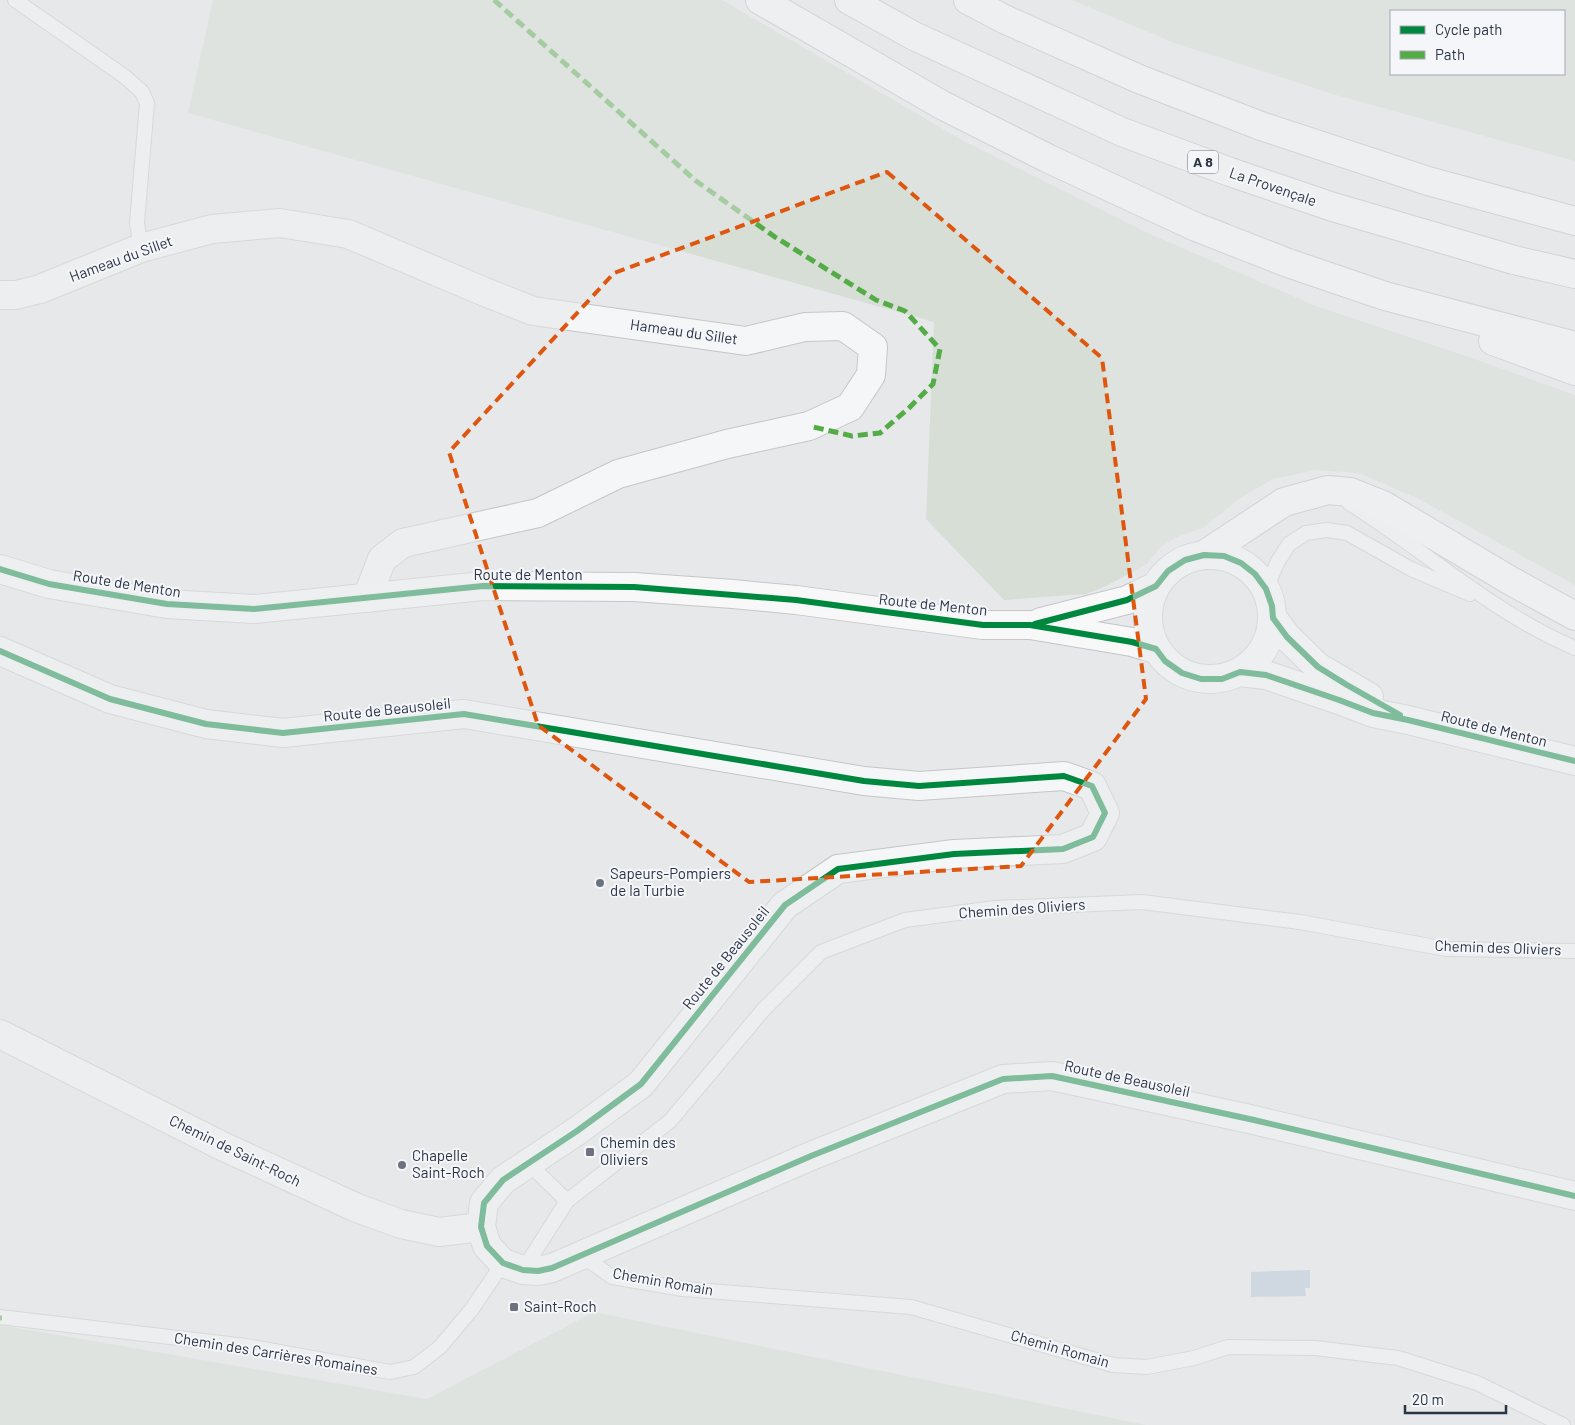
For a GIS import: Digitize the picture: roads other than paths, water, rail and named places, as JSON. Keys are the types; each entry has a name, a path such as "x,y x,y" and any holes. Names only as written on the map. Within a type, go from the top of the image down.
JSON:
{"main road":[{"path":"760,0 942,105 1050,160 1196,227 1288,263 1385,296 1575,346"},
{"name":"La Provençale","path":"849,0 914,36 1122,132 1230,172 1333,207 1514,260 1575,274"},
{"path":"968,0 1006,20 1139,79 1261,126 1428,181 1575,221"},
{"path":"1385,296 1468,332 1575,370"},
{"path":"1204,555 1284,502 1328,490 1350,492 1383,505 1511,581 1575,616"},
{"path":"1204,555 1224,556 1241,563 1255,574 1266,589 1272,606 1273,618 1268,641 1257,659 1240,672 1222,678 1201,679 1182,673 1165,661 1156,649 1147,627 1148,605 1156,586 1168,571 1185,560 1204,555"},
{"name":"Route de Menton","path":"0,568 49,584 167,604 254,609 483,586 634,587 796,600 983,625 1030,625 1132,642 1156,649"},
{"name":"Route de Menton","path":"1030,625 1127,600 1156,586"},
{"name":"Route de Menton","path":"1273,618 1287,637 1318,667 1408,720"},
{"name":"Route de Menton","path":"1240,672 1266,675 1339,700 1372,714 1408,720 1575,761"}],"street":[{"name":"Hameau du Sillet","path":"0,295 16,295 40,289 141,248 212,229 280,223 348,234 485,292 533,310 746,340 805,327 843,326 872,346 871,375 850,407 810,426 727,444 618,474 538,513 403,543 382,559 367,598"},
{"name":"Route de Beausoleil","path":"0,651 110,699 206,724 283,733 464,714 864,781 918,786 1064,776 1092,786 1105,813 1094,837 1063,849 954,854 838,868 785,905 641,1084 577,1131 503,1180 484,1203 481,1227"},
{"name":"Chemin de Saint-Roch","path":"0,1034 220,1145 356,1208 401,1224 439,1232 481,1227"},
{"name":"Route de Beausoleil","path":"513,1267 538,1271 552,1268 784,1167 1003,1079 1052,1076 1254,1120 1575,1196"},
{"path":"481,1227 487,1246 513,1267"}],"lane":[{"path":"15,0 124,76 142,92 147,103 137,223 141,248"},
{"path":"1328,490 1378,521 1496,606 1553,639 1575,648"},
{"path":"1266,589 1278,562 1290,544 1306,532 1327,530 1347,533 1411,568 1496,606"},
{"name":"Chemin des Oliviers","path":"513,1267 568,1201 670,1121 764,1009 821,952 905,920 995,908 1142,902 1300,922 1446,949 1575,951"},
{"path":"528,1163 568,1201"},
{"name":"Chemin Romain","path":"583,1256 612,1277 683,1289 911,1308 1113,1365 1148,1367 1194,1358 1228,1347 1315,1348 1398,1358 1477,1383 1563,1425"},
{"name":"Chemin des Carrières Romaines","path":"0,1317 246,1346 390,1372 414,1367 440,1347 472,1309 513,1267"}],"water":[{"path":"1310,1270 1310,1288 1305,1288 1306,1296 1251,1297 1251,1272"}],"place":[{"name":"Sapeurs-Pompiers de la Turbie","path":"600,883"},
{"name":"Chemin des Oliviers","path":"590,1152"},
{"name":"Chapelle Saint-Roch","path":"402,1165"},
{"name":"Saint-Roch","path":"514,1307"}]}
